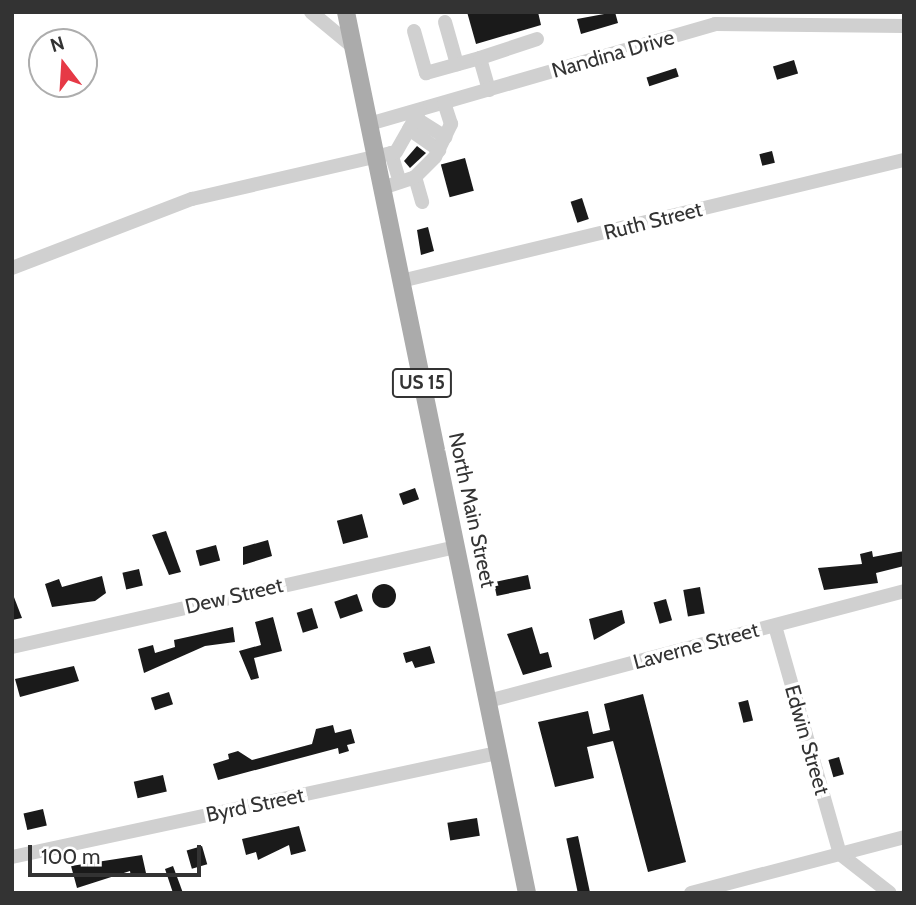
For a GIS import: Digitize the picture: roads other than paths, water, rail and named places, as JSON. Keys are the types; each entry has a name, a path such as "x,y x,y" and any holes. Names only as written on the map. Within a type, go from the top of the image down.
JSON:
{"main road":[{"name":"North Main Street","path":"346,12 369,124 384,155 391,185 401,281 527,893"}],"street":[{"path":"311,12 353,47"},
{"name":"Nandina Drive","path":"369,124 415,119 444,103 715,24 841,19 904,26"},
{"path":"444,22 457,64"},
{"path":"414,31 426,73 537,39"},
{"path":"480,58 489,90"},
{"path":"391,185 415,177 442,144 451,124 444,103"},
{"path":"12,268 192,199 384,155 415,119 442,144"},
{"name":"Ruth Street","path":"401,281 904,160"},
{"path":"415,177 422,202"},
{"name":"Dew Street","path":"12,647 456,547"},
{"name":"Laverne Street","path":"488,701 904,591"},
{"name":"Edwin Street","path":"775,626 840,853"},
{"name":"Byrd Street","path":"12,858 499,753"},
{"path":"691,893 904,837"},
{"path":"840,853 890,893"}]}
